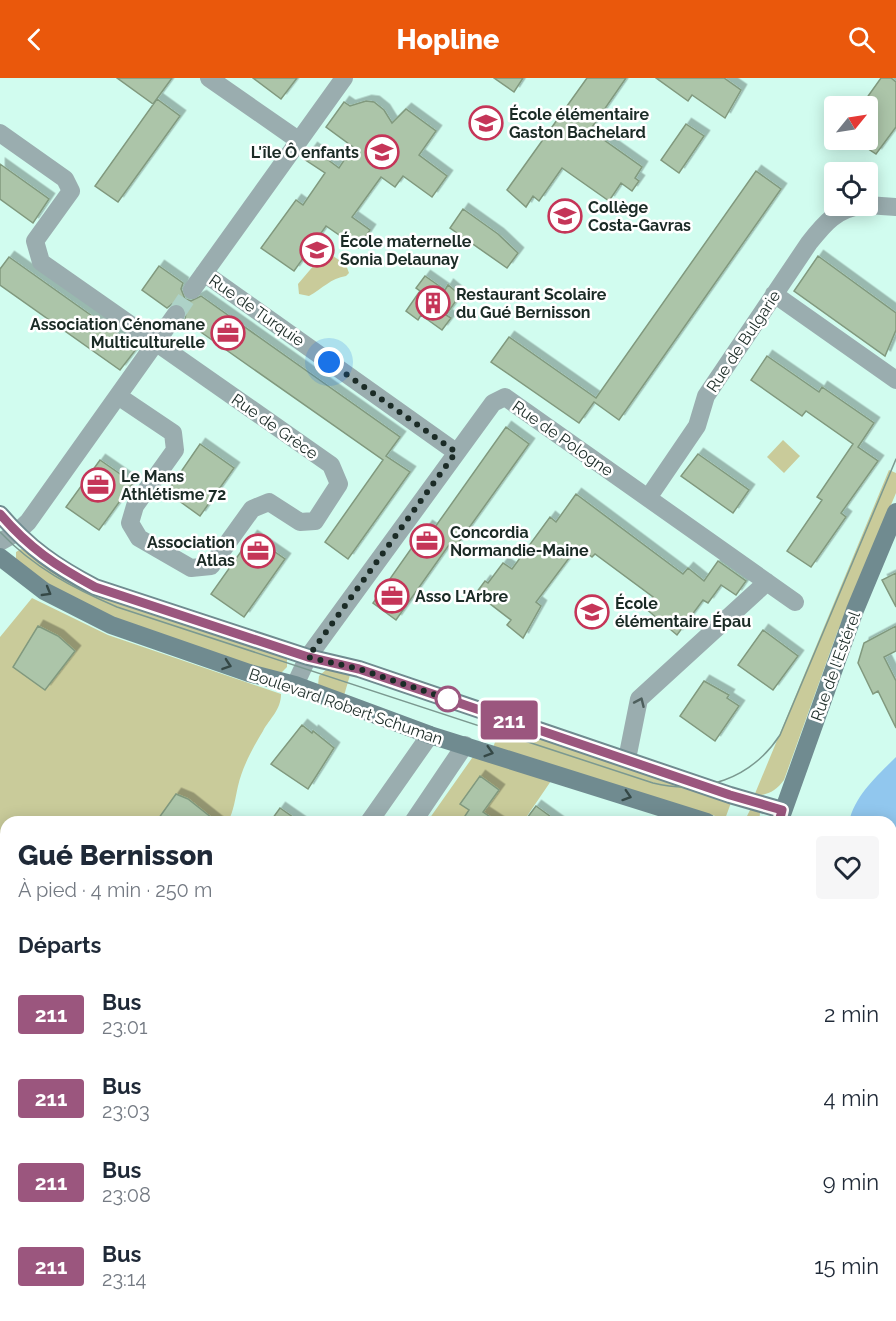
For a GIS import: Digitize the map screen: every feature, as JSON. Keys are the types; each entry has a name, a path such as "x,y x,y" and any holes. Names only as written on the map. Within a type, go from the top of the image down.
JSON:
{"street":[{"path":"209,78 298,140"},
{"path":"192,290 344,78"},
{"path":"0,133 65,179 71,191 35,241 41,262 157,342"},
{"path":"878,206 896,207"},
{"name":"Rue de Bulgarie","path":"648,498 697,426 706,396 774,294 826,221 834,216"},
{"name":"Rue de Turquie","path":"204,273 456,452"},
{"path":"774,294 896,380"},
{"path":"0,542 16,533 34,513 176,314"},
{"name":"Rue de Grèce","path":"118,396 173,434 175,450 135,506 129,523 139,537 191,568 211,566 252,509 269,502 300,522 315,521 339,484 330,465 157,342"},
{"name":"Rue de Pologne","path":"295,685 308,657 456,452 493,403 505,397 795,602"},
{"name":"Rue de l'Estérel","path":"781,816 855,610 896,512"},
{"name":"Boulevard Robert Schuman","path":"0,514 31,548 63,570 95,587 308,657 359,669 627,759 730,795 781,816"},
{"name":"Boulevard Robert Schuman","path":"0,557 44,591 111,625 249,673 295,685 430,735 688,816"},
{"path":"627,759 639,699 767,582"},
{"path":"373,816 430,735"},
{"path":"417,816 465,746"}],"green space":[{"path":"326,251 346,265 349,273 331,281 309,296 299,294 298,284"},
{"path":"783,440 800,456 784,473 767,457"},
{"path":"889,470 896,473 896,493 837,633 784,780 771,792 754,796"},
{"path":"21,549 287,659 287,667 280,674 176,641 108,615 45,582 16,561 16,552"},
{"path":"32,598 108,635 281,694 277,709 245,765 230,816 0,816 0,637"},
{"path":"327,669 350,675 343,699 318,685 319,676"},
{"path":"501,724 732,800 726,816 715,816 493,748"},
{"path":"477,751 553,778 527,816 431,816"},
{"path":"751,808 760,813 760,816 747,816"}],"water":[{"path":"896,757 896,816 851,816 861,795"}],"building":[{"path":"117,78 172,78 153,104"},
{"path":"253,78 297,78 281,99"},
{"path":"494,78 523,78 514,92"},
{"path":"587,78 626,78 590,130 642,167 635,178 639,181 632,191 621,183 609,201 562,168 539,201 533,196 526,207 507,190"},
{"path":"656,78 724,78 741,90 725,118 692,95 688,101"},
{"path":"881,78 891,78 896,82 896,127 876,154 870,150 878,150 878,96 868,96"},
{"path":"157,99 180,116 118,202 95,186"},
{"path":"366,101 374,102 384,110 392,123 406,109 436,131 419,155 447,176 432,197 403,176 395,187 381,177 352,217 370,230 358,248 326,226 294,271 261,248 296,200 303,205 325,173 304,159 312,148 339,168 353,147 326,127 344,102 350,106"},
{"path":"686,124 704,136 679,173 661,160"},
{"path":"0,164 49,199 33,223 0,199"},
{"path":"756,171 781,189 619,420 594,402 579,423 491,362 509,337 596,398"},
{"path":"463,209 498,234 518,253 507,268 450,228"},
{"path":"818,256 896,313 896,330 885,356 794,291"},
{"path":"9,257 137,348 120,370 0,285 0,269"},
{"path":"159,266 183,283 181,289 185,299 191,301 201,296 400,437 386,456 410,472 348,559 325,542 383,460 185,321 186,310 182,305 172,304 167,308 142,290"},
{"name":"Restaurant Scolaire du Gué Bernisson","path":"425,276 445,290 448,285 460,295 446,315 451,318 442,330 421,315 418,320 406,311 420,291 416,288"},
{"path":"767,356 819,392 822,387 874,423 858,447 878,461 841,513 846,517 811,567 787,551 822,500 817,497 853,444 806,411 802,416 751,380"},
{"path":"506,427 529,444 456,546 451,542 396,620 373,603 427,526 433,530"},
{"path":"200,444 234,468 200,516 167,492"},
{"path":"698,454 749,490 733,513 681,476"},
{"path":"100,460 133,483 99,530 66,507"},
{"path":"576,494 683,574 688,568 704,581 718,561 746,581 736,595 721,585 708,603 703,600 677,635 645,608 653,597 595,554 592,557 578,546 536,602 541,606 523,638 507,625 511,620 476,593 485,581 488,583 503,563 512,569 550,517 556,522"},
{"path":"252,536 285,559 244,617 211,594"},
{"path":"896,573 896,607 882,580"},
{"path":"38,626 58,636 75,651 45,690 13,667"},
{"path":"896,626 896,651 884,657 896,681 896,728 878,691 873,694 858,663 864,643"},
{"path":"763,630 798,656 773,690 738,665"},
{"path":"704,681 729,695 727,698 739,706 715,741 680,716"},
{"path":"302,725 334,748 308,789 271,764"},
{"path":"480,776 499,790 483,812 489,816 465,816 469,810 460,804"},
{"path":"176,794 188,799 209,816 160,816"},
{"path":"536,806 550,816 528,816"},
{"path":"280,808 291,816 274,816"}],"tunnel":[{"path":"176,314 192,290"}],"tram line":[{"path":"0,532 40,567 117,607 653,783 690,787 708,785 740,773 755,763 780,735 896,459"}],"bus line":[{"name":"211","path":"0,514 31,548 63,570 95,587 308,657 359,669 730,795 782,810 780,816"}],"place":[{"name":"École élémentaire Gaston Bachelard","path":"486,123"},
{"name":"L'île Ô enfants","path":"382,152"},
{"name":"Collège Costa-Gavras","path":"565,216"},
{"name":"École maternelle Sonia Delaunay","path":"317,250"},
{"name":"Restaurant Scolaire du Gué Bernisson","path":"433,303"},
{"name":"Association Cénomane Multiculturelle","path":"228,333"},
{"name":"Le Mans Athlétisme 72","path":"98,485"},
{"name":"Concordia Normandie-Maine","path":"427,541"},
{"name":"Association Atlas","path":"258,551"},
{"name":"Asso L'Arbre","path":"392,596"},
{"name":"École élémentaire Épau","path":"592,612"}],"route":[{"path":"329,362 456,452 308,657 359,669 448,699"}]}
